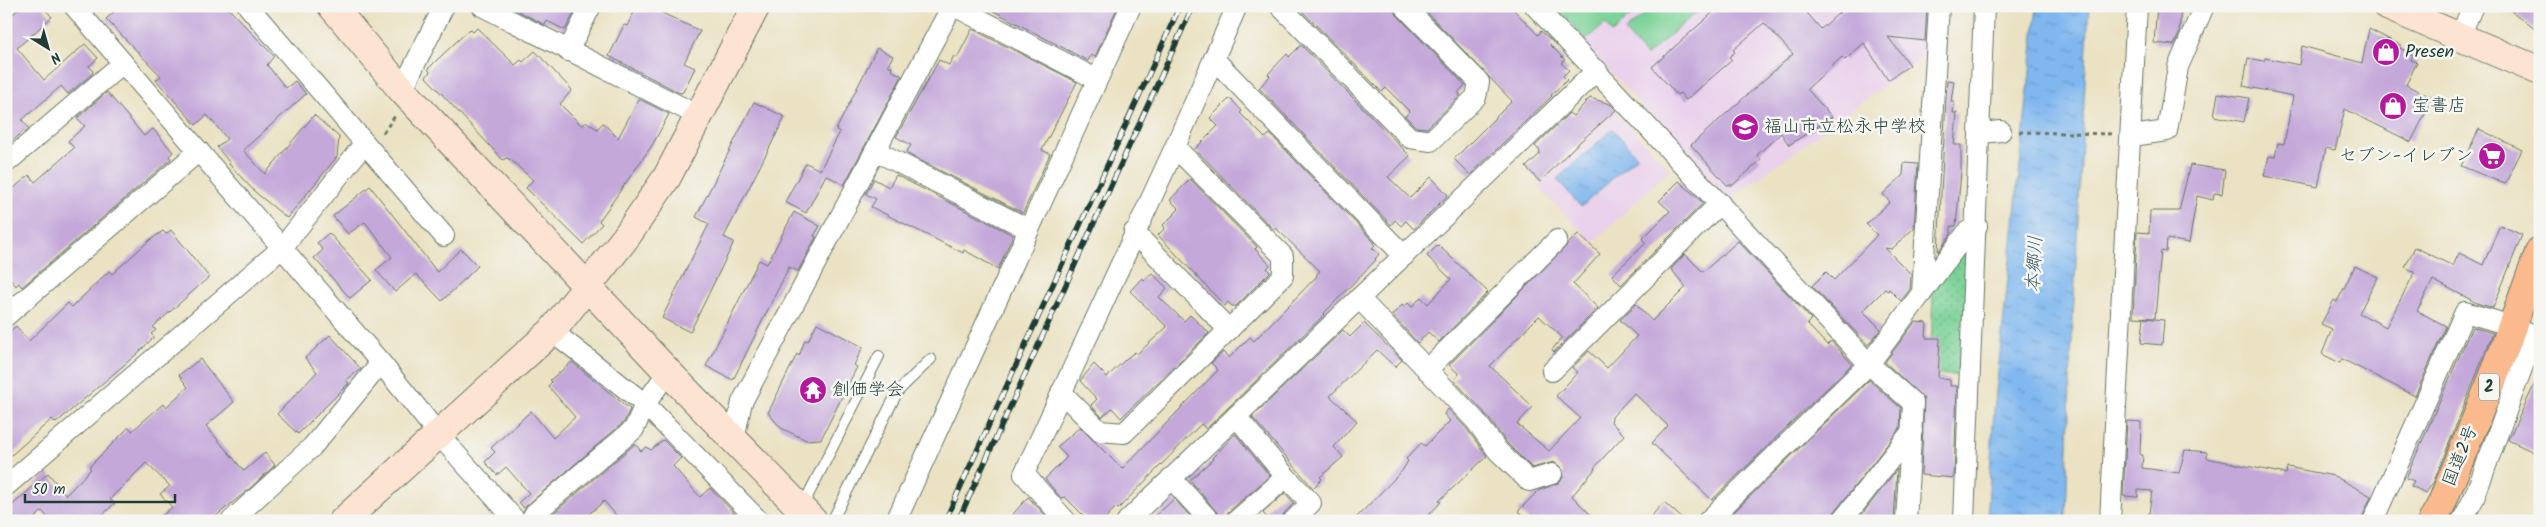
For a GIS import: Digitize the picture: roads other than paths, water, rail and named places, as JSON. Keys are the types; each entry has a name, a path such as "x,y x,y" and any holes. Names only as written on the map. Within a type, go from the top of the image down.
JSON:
{"highway":[{"name":"国道2号","path":"2432,521 2529,333 2540,250"}],"street":[{"path":"74,6 381,363 439,434 516,521"},
{"path":"248,6 444,236"},
{"path":"332,6 406,94 668,372 807,514"},
{"path":"406,94 444,6"},
{"path":"482,6 699,116"},
{"path":"568,51 591,6"},
{"path":"343,521 552,331 626,237 667,177 756,6"},
{"path":"734,439 742,402 952,6 1096,79"},
{"path":"896,521 1096,79 1131,6"},
{"path":"1066,521 1024,474 1134,232 1175,147 1237,6"},
{"path":"1280,6 1410,138 1431,141 1476,97 1479,82 1404,6"},
{"path":"1535,6 1597,70 1869,364 1913,403 1906,521"},
{"path":"1922,293 1939,6"},
{"path":"1964,521 1981,133 1984,6"},
{"path":"2110,521 2138,6"},
{"path":"2132,136 2167,131 2178,67 2204,6"},
{"path":"2387,6 2540,71"},
{"path":"2460,36 2472,6"},
{"path":"1214,59 1404,256"},
{"path":"6,163 123,63"},
{"path":"1127,521 1597,70"},
{"path":"1981,133 2001,131"},
{"path":"6,486 282,248 367,147"},
{"path":"1061,392 1100,431 1124,433 1283,276 1282,256 1175,147"},
{"path":"6,316 199,151"},
{"path":"876,151 1028,229"},
{"path":"1552,371 1720,204"},
{"path":"1708,521 1869,364 1968,231 1977,226"},
{"path":"1134,232 1229,330"},
{"path":"1427,370 1557,240"},
{"path":"1360,298 1475,420 1498,451 1530,481 1552,474"},
{"path":"2372,521 2465,312 2529,333 2474,498 2462,521"},
{"path":"552,331 645,404 759,521"},
{"path":"231,521 312,447 381,363"},
{"path":"530,521 535,513 634,429 645,404 668,372"},
{"path":"1236,416 1286,477 1311,503 1293,521"},
{"path":"1842,521 1912,432"},
{"path":"1236,521 1286,477"},
{"path":"1172,478 1210,521"}],"lane":[{"path":"807,514 879,356"},
{"path":"832,521 898,391 930,359"}],"water":[{"name":"本郷川","path":"2037,6 2089,6 2070,379 2066,521 1987,521 1994,410"},
{"path":"1613,129 1637,156 1581,207 1557,179"}],"railway":[{"path":"945,521 1180,6"},
{"path":"958,521 1193,6"}],"place":[{"name":"Presen","path":"2386,52"},
{"name":"宝書店","path":"2393,106"},
{"name":"福山市立松永中学校","path":"1745,127"},
{"name":"セブン-イレブン","path":"2492,156"},
{"name":"創価学会","path":"813,390"}]}
